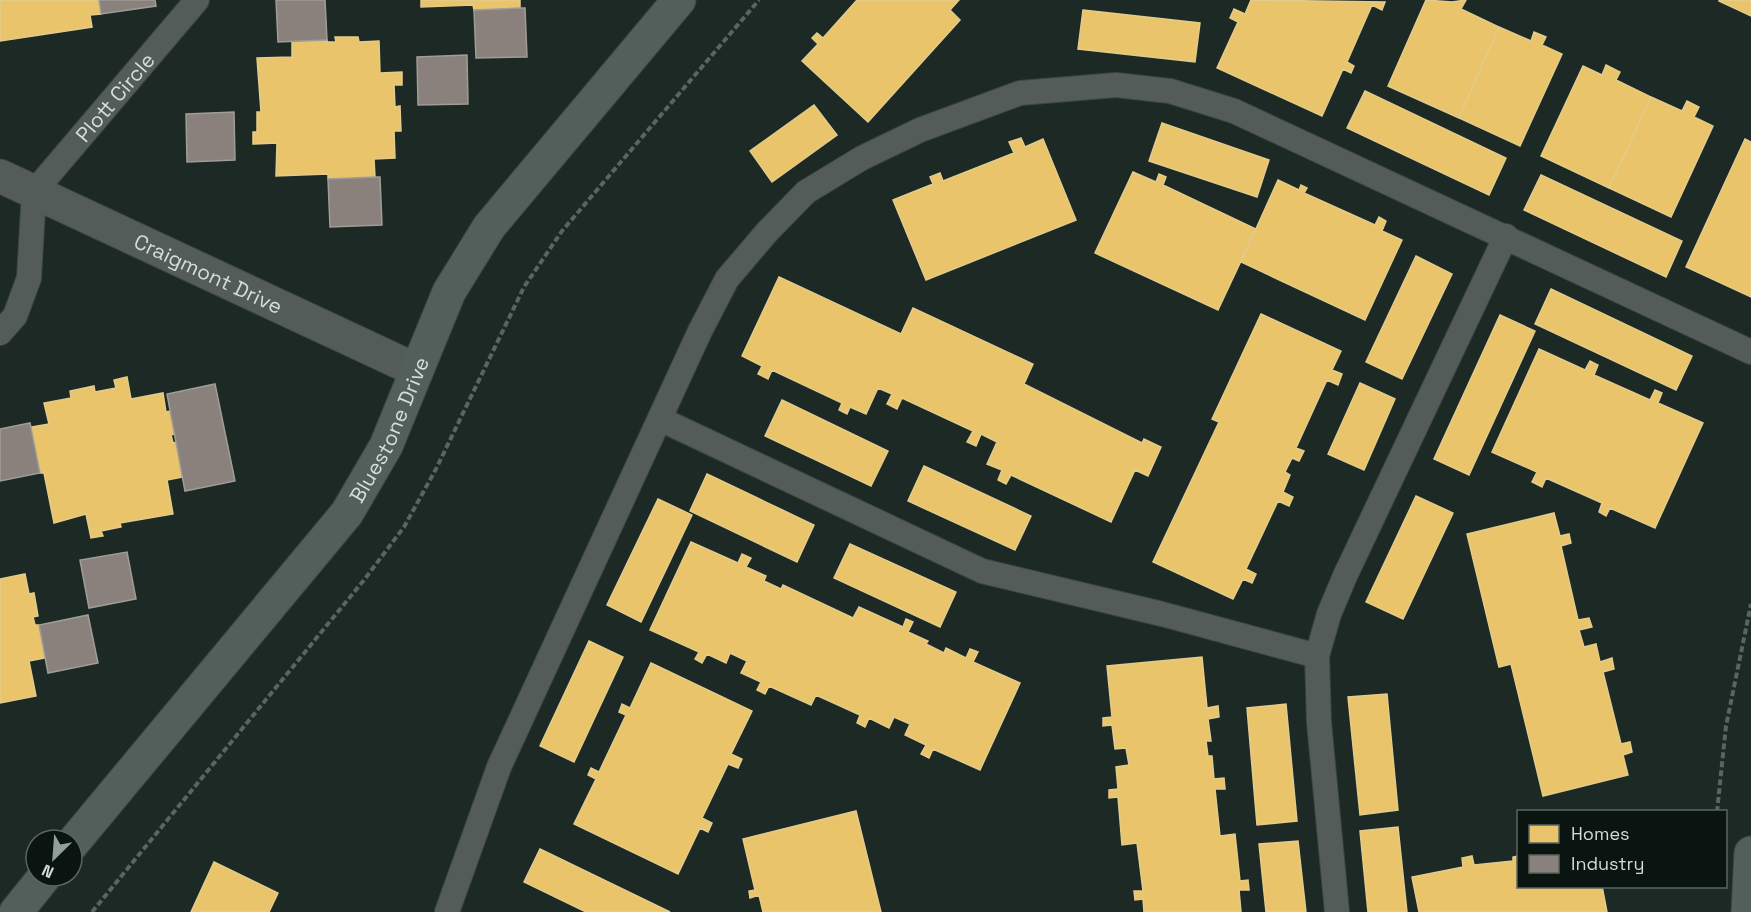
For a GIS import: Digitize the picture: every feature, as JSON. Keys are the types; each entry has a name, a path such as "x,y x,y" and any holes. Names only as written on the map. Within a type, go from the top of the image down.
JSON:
{"street":[{"name":"Bluestone Drive","path":"84,830 347,513 386,446 449,292 489,227 679,0"},
{"name":"Craigmont Drive","path":"0,176 416,370"},
{"path":"1748,912 1751,853"},
{"path":"16,912 35,888"}],"lane":[{"name":"Plott Circle","path":"33,192 197,0"},
{"path":"447,912 499,767 700,331 728,279 767,232 806,192 862,158 920,130 1020,93 1116,85 1170,91 1234,111 1751,352"},
{"path":"0,333 15,316 29,278 33,192"},
{"path":"1337,912 1319,722 1317,656 1329,614 1346,576 1506,236"},
{"path":"660,419 982,571 1162,614 1317,656"}],"path":[{"path":"1717,810 1726,726 1751,604"}],"building: Homes":[{"path":"0,0 99,0 101,14 90,15 92,27 0,41"},
{"path":"421,0 520,0 520,8 474,10 473,5 421,7"},
{"path":"857,0 959,0 950,10 960,20 868,122 802,61 818,44 812,38 817,33 823,38"},
{"path":"1251,0 1385,2 1382,10 1372,5 1347,62 1354,66 1351,73 1343,69 1322,116 1217,68 1238,22 1230,18 1234,9 1245,14"},
{"path":"1426,0 1452,2 1466,0 1461,9 1499,27 1459,118 1388,86"},
{"path":"1719,0 1751,0 1751,16 1719,1"},
{"path":"1083,10 1200,23 1195,62 1078,49"},
{"path":"1499,27 1531,41 1534,32 1546,37 1542,45 1562,54 1520,146 1459,118"},
{"path":"335,37 358,37 359,42 379,41 380,73 402,72 402,85 394,85 395,107 400,106 401,131 394,131 395,158 374,159 375,177 328,179 328,174 276,176 277,143 253,144 253,132 257,132 257,112 261,112 257,58 292,57 292,41 336,42"},
{"path":"1606,65 1620,72 1616,80 1651,97 1609,188 1541,156 1583,66 1602,75"},
{"path":"1365,91 1506,158 1489,195 1347,128"},
{"path":"1651,97 1682,111 1687,101 1699,107 1694,117 1713,126 1671,217 1609,188"},
{"path":"814,105 837,135 772,182 750,151"},
{"path":"1162,123 1269,160 1257,197 1149,161"},
{"path":"1021,138 1025,147 1043,139 1076,220 926,280 893,200 933,184 930,177 940,173 943,181 1014,153 1009,142"},
{"path":"1745,139 1751,142 1751,297 1686,267"},
{"path":"1133,172 1156,182 1159,174 1166,177 1163,185 1256,229 1218,310 1095,253"},
{"path":"1541,175 1682,241 1666,277 1524,210"},
{"path":"1278,180 1299,190 1301,185 1307,188 1304,193 1375,225 1379,217 1386,221 1382,231 1402,240 1365,320 1241,262"},
{"path":"1416,256 1452,274 1402,379 1366,362"},
{"path":"779,277 901,334 913,308 1033,364 1024,384 1142,443 1144,439 1161,447 1148,476 1135,470 1111,522 1011,475 1006,484 998,480 1002,470 987,464 997,442 981,434 976,446 967,442 973,431 902,398 897,409 887,404 892,394 878,388 866,414 850,407 847,414 839,410 842,403 772,370 768,379 758,374 762,366 742,356"},
{"path":"1551,289 1692,356 1676,390 1535,324"},
{"path":"1261,314 1341,351 1332,370 1342,374 1338,385 1327,380 1296,448 1304,451 1299,461 1292,458 1285,472 1290,475 1283,492 1293,497 1289,506 1278,501 1246,569 1256,574 1252,583 1243,579 1233,599 1153,562 1219,422 1212,419"},
{"path":"1500,315 1535,331 1469,475 1434,459"},
{"path":"1539,349 1585,370 1590,361 1598,365 1594,375 1650,400 1655,390 1662,393 1658,403 1703,423 1655,528 1610,508 1606,516 1599,512 1602,503 1546,478 1542,487 1532,482 1537,472 1492,452"},
{"path":"127,377 131,399 163,393 166,412 171,411 175,434 171,435 173,443 177,442 183,477 167,480 173,514 120,523 121,527 101,531 103,536 91,538 86,514 54,523 44,473 40,473 31,427 49,424 44,403 71,398 70,391 94,386 95,392 116,388 114,380"},
{"path":"1360,383 1395,399 1364,470 1328,454"},
{"path":"782,400 888,451 871,486 765,436"},
{"path":"924,466 1031,516 1015,550 908,501"},
{"path":"707,474 814,525 797,562 690,511"},
{"path":"1416,496 1453,513 1403,619 1366,602"},
{"path":"658,499 692,515 641,622 607,605"},
{"path":"1554,513 1560,536 1569,534 1571,543 1561,546 1578,620 1589,618 1592,627 1579,630 1584,647 1596,644 1600,662 1612,658 1614,669 1603,672 1621,744 1630,742 1632,752 1623,755 1628,775 1543,796 1511,664 1499,667 1467,534"},
{"path":"691,542 738,563 742,554 751,558 746,567 766,576 764,581 781,589 783,585 853,618 859,607 903,627 906,619 913,622 908,632 928,641 926,644 944,653 946,648 966,658 970,649 978,652 973,662 1020,683 980,770 933,749 929,758 921,754 926,745 905,735 910,724 894,717 889,728 869,718 865,727 857,723 860,715 816,695 811,705 769,686 765,694 757,690 761,682 741,673 747,661 730,653 726,663 707,654 702,663 695,659 699,652 650,630"},
{"path":"850,544 956,592 940,627 834,578"},
{"path":"25,574 29,594 34,593 38,616 33,617 35,625 39,625 45,658 29,661 36,696 0,703 0,579"},
{"path":"589,641 623,657 574,762 540,746"},
{"path":"1202,657 1207,708 1218,706 1219,717 1208,719 1211,741 1206,741 1208,756 1212,756 1214,779 1224,778 1225,789 1215,789 1220,836 1235,834 1240,881 1248,880 1249,890 1239,890 1241,912 1144,912 1143,899 1135,900 1134,891 1143,891 1137,843 1122,845 1118,797 1109,798 1109,790 1118,789 1116,767 1129,765 1126,748 1115,749 1112,725 1103,726 1103,718 1112,717 1107,666"},
{"path":"651,663 752,711 731,754 742,759 738,768 728,764 702,818 712,823 708,832 700,828 678,874 574,824 596,779 588,775 591,768 599,772 626,715 619,712 622,704 630,708"},
{"path":"1387,694 1398,810 1360,815 1348,697"},
{"path":"1286,704 1297,821 1257,825 1247,708"},
{"path":"856,811 881,912 763,912 759,895 750,898 749,891 755,890 743,839"},
{"path":"1398,827 1407,912 1368,912 1360,831"},
{"path":"1298,841 1306,912 1266,912 1259,844"},
{"path":"540,849 670,912 586,912 524,882"},
{"path":"1472,856 1474,865 1513,861 1513,857 1517,856 1517,888 1602,888 1607,912 1419,912 1412,877 1463,867 1462,858"},
{"path":"214,862 278,893 269,912 191,912"}],"building: Industry":[{"path":"99,0 155,0 156,6 101,14"},
{"path":"276,0 325,0 327,40 278,42"},
{"path":"525,8 527,57 476,58 474,10"},
{"path":"467,55 468,104 418,105 417,57"},
{"path":"234,112 235,160 187,162 186,114"},
{"path":"380,177 382,225 330,227 328,179"},
{"path":"215,384 235,481 185,491 167,394"},
{"path":"30,423 40,473 0,481 0,429"},
{"path":"127,552 136,599 89,608 80,560"},
{"path":"88,615 98,663 48,673 39,625"}]}
